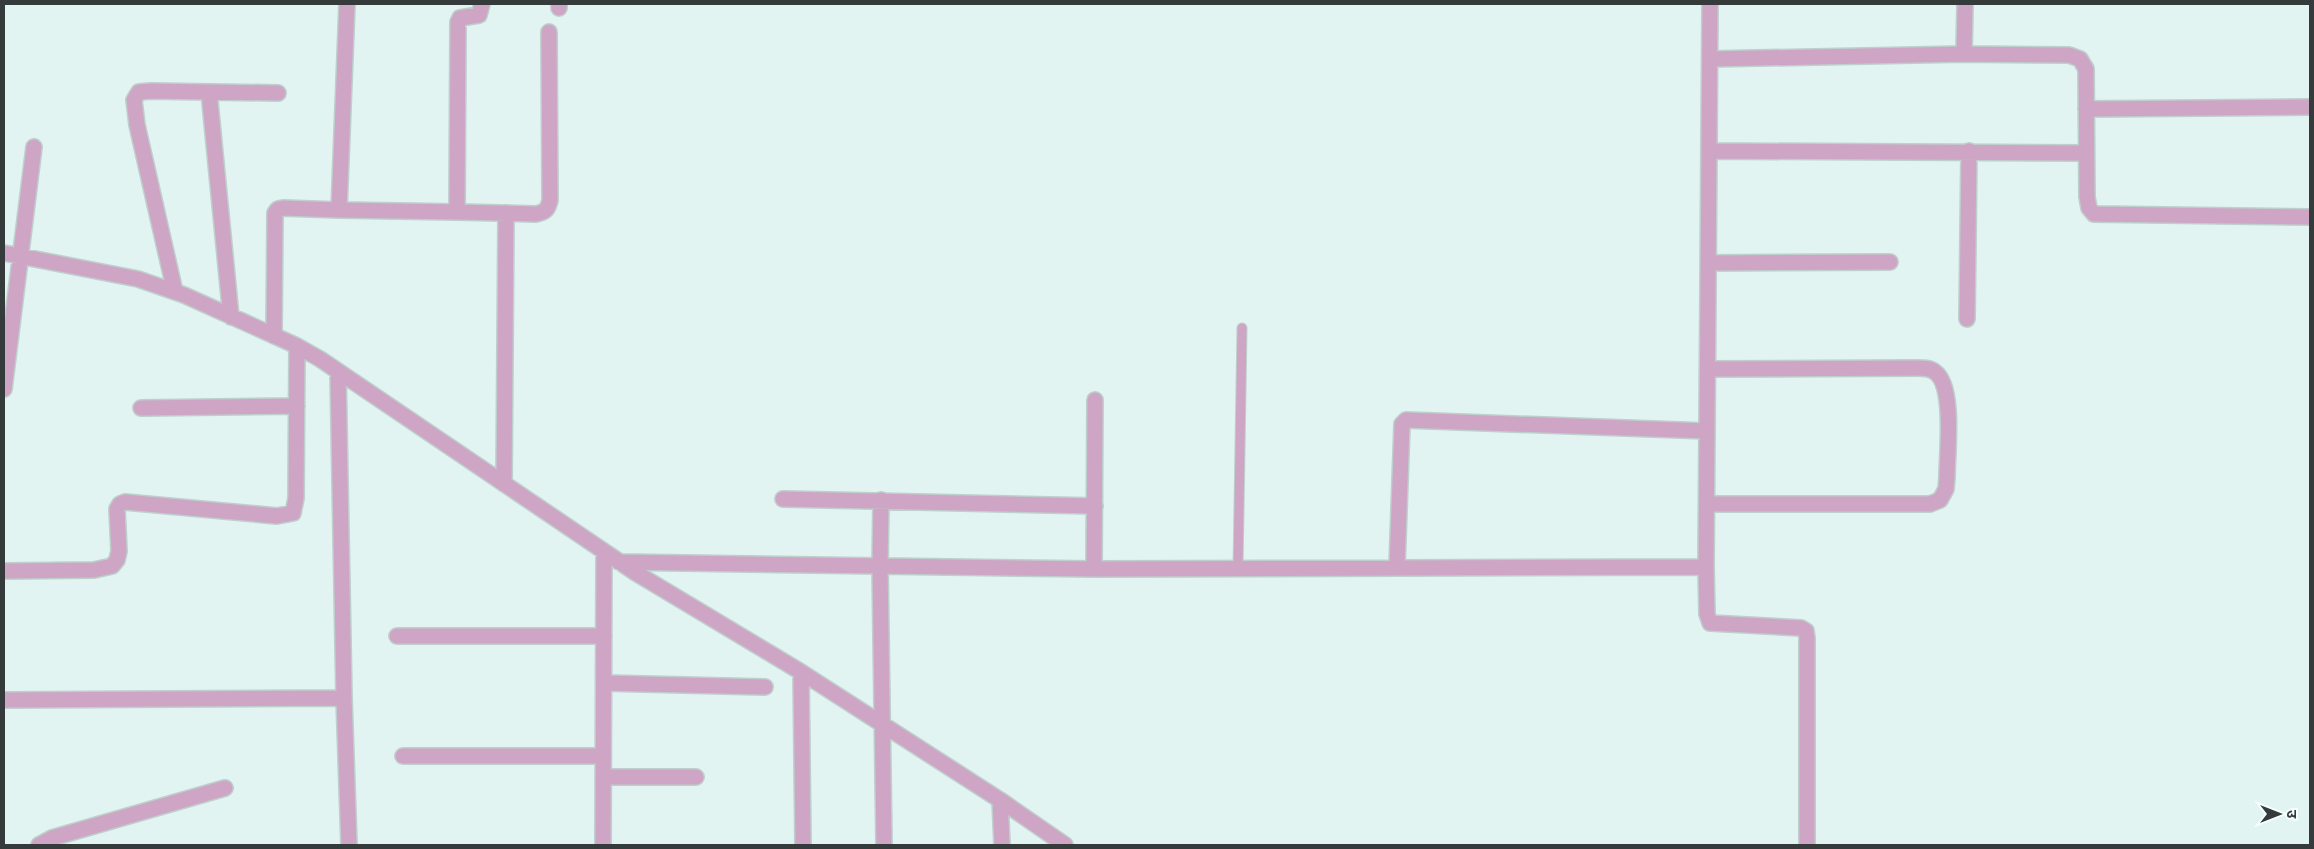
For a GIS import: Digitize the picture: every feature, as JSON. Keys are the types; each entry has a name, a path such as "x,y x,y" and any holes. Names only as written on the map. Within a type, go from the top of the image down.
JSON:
{"street":[{"path":"339,210 347,4"},
{"path":"457,212 458,22 460,18 479,15 482,4"},
{"path":"1710,4 1707,614 1710,623 1801,628 1806,631 1807,845"},
{"path":"1964,54 1965,4"},
{"path":"274,336 275,213 278,209 536,214 544,212 548,208 550,200 549,32"},
{"path":"1710,59 1964,54 2069,55 2080,59 2086,69 2086,153 2089,208 2094,214 2310,218"},
{"path":"175,292 137,125 134,100 139,92 151,91 278,93"},
{"path":"210,92 231,317"},
{"path":"2086,109 2310,107"},
{"path":"4,389 34,147"},
{"path":"1709,151 2086,153"},
{"path":"1967,318 1969,151"},
{"path":"504,484 506,213"},
{"path":"4,253 138,279 175,292 297,346 338,371 619,562 801,672 1000,800 1065,845"},
{"path":"1708,263 1890,262"},
{"path":"4,571 94,570 112,566 117,560 119,551 117,509 120,504 125,502 277,516 293,513 296,498 297,346"},
{"path":"1707,504 1930,504 1940,500 1946,489 1948,396 1944,382 1936,372 1917,368 1708,369"},
{"path":"338,371 344,698 350,845"},
{"path":"1094,569 1095,400"},
{"path":"140,408 297,406"},
{"path":"1397,566 1402,424 1406,420 1707,431"},
{"path":"782,499 1095,506"},
{"path":"882,500 880,566 884,845"},
{"path":"603,845 604,552"},
{"path":"619,562 1094,569 1397,566 1706,567"},
{"path":"397,636 604,636"},
{"path":"801,672 803,845"},
{"path":"604,683 765,687"},
{"path":"4,700 344,698"},
{"path":"403,756 603,756"},
{"path":"603,778 696,778"},
{"path":"39,845 52,838 225,788"},
{"path":"1000,800 1002,845"}],"lane":[{"path":"1238,568 1242,328"}]}
